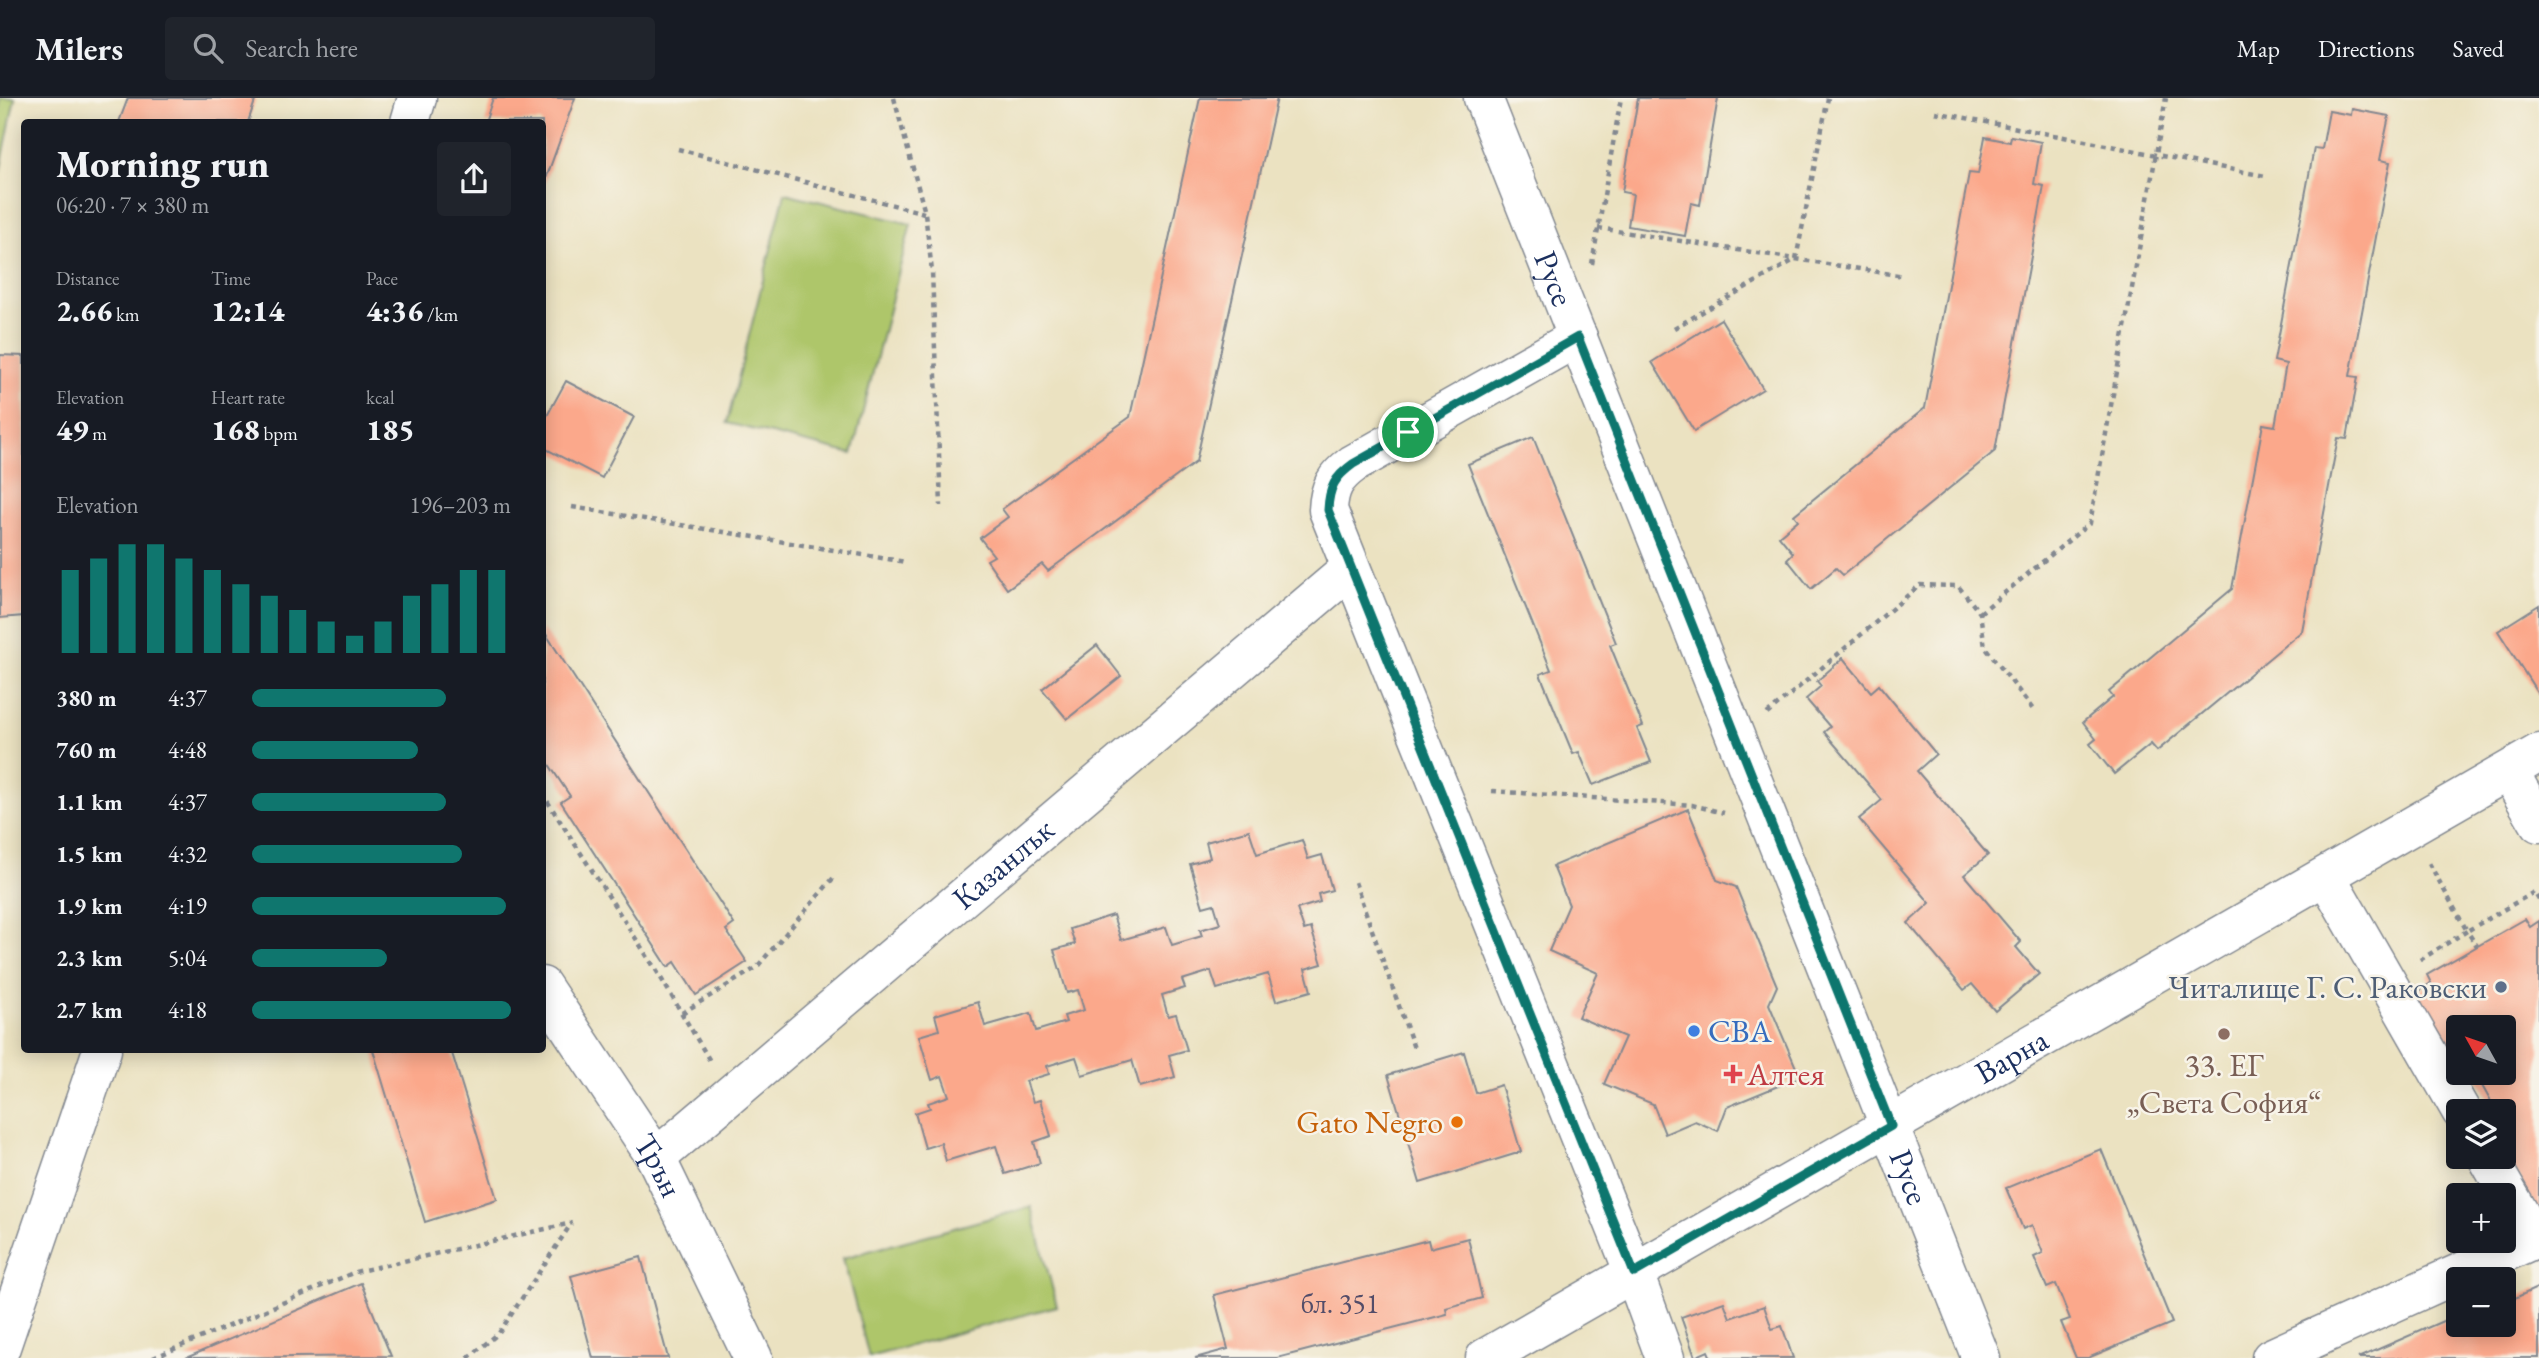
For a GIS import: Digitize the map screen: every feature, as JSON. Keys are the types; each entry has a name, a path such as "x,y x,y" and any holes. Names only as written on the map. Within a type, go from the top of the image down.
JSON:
{"street":[{"path":"411,119 417,98"},
{"name":"Русе","path":"1483,98 1981,1358"},
{"path":"1578,337 1464,400 1337,476 1328,492 1328,510 1634,1273 1665,1358"},
{"name":"Казанлък","path":"656,1158 1350,569"},
{"path":"2524,763 2539,822"},
{"name":"Варна","path":"1485,1358 2524,763"},
{"path":"2326,876 2454,1099"},
{"name":"Трън","path":"546,992 656,1158 752,1358"},
{"path":"0,1350 101,1053"},
{"path":"2271,1358 2537,1238 2494,1169"}],"path":[{"path":"894,98 925,213 932,271 941,506"},
{"path":"1591,266 1621,98"},
{"path":"1674,328 1796,259 1828,98"},
{"path":"1980,612 2090,523 2166,98"},
{"path":"1935,112 2265,176"},
{"path":"678,149 925,213"},
{"path":"1598,228 1904,276"},
{"path":"572,507 906,562"},
{"path":"1737,739 1920,585 1958,586 1980,612 1985,647 2035,712"},
{"path":"1492,791 1594,796 1692,806 1771,825"},
{"path":"546,799 682,1013 730,1095"},
{"path":"2410,828 2477,946"},
{"path":"682,1013 756,968 836,875"},
{"path":"1355,882 1415,1051"},
{"path":"2386,981 2534,892 2539,901"},
{"path":"153,1358 355,1272 572,1223 499,1333 468,1358"}],"green space":[{"path":"0,98 15,98 0,172"},
{"path":"785,193 911,224 852,454 727,423"},
{"path":"1031,1207 1057,1306 869,1357 843,1258"}],"building":[{"path":"128,98 256,98 249,119 120,119"},
{"path":"493,98 575,98 546,179 546,119 486,119"},
{"path":"1200,98 1277,98 1196,462 1048,571 1042,564 1007,589 987,560 994,556 980,538 1008,517 1002,509 1130,417"},
{"path":"1638,98 1718,98 1700,205 1691,203 1685,236 1628,226 1633,194 1622,192"},
{"path":"2352,109 2389,116 2380,160 2390,162 2350,376 2358,377 2347,439 2338,438 2302,631 2157,751 2151,744 2114,774 2090,744 2096,739 2083,722 2113,697 2109,692 2232,589 2263,424 2275,426 2286,364 2274,361 2314,148 2322,149 2329,111 2351,115"},
{"path":"2011,136 2041,142 2034,184 2044,186 1995,451 1843,575 1836,568 1811,589 1787,559 1793,553 1779,536 1798,520 1794,515 1925,408 1969,173 1978,174 1985,137 2010,142"},
{"path":"1721,319 1763,389 1694,431 1652,362"},
{"path":"0,355 21,356 21,616 0,618"},
{"path":"566,381 634,417 602,478 546,449 546,418"},
{"path":"1533,437 1616,643 1610,645 1643,726 1637,728 1651,762 1593,785 1579,752 1573,754 1540,674 1551,670 1468,464"},
{"path":"2539,605 2539,695 2498,631"},
{"path":"546,634 734,924 726,930 747,962 696,995 675,962 668,967 561,802 570,796 546,760"},
{"path":"1097,645 1121,676 1067,719 1042,689"},
{"path":"1843,658 1871,692 1879,685 1936,754 1917,771 1988,855 1964,875 2021,942 2016,947 2039,974 1995,1011 1972,984 1964,990 1908,923 1930,903 1859,819 1882,800 1824,732 1830,727 1806,699 1821,686 1817,681"},
{"path":"1688,809 1717,880 1736,887 1777,986 1769,1004 1800,1077 1727,1107 1718,1131 1695,1121 1665,1134 1653,1104 1604,1084 1625,1037 1578,1017 1598,973 1549,951 1569,905 1553,866"},
{"path":"1249,830 1257,854 1302,840 1308,859 1322,855 1332,890 1318,894 1320,902 1297,909 1304,930 1311,928 1322,964 1305,969 1311,991 1276,1001 1268,974 1217,989 1211,971 1182,980 1185,988 1162,995 1168,1016 1176,1014 1187,1050 1169,1055 1175,1077 1140,1087 1132,1060 1082,1075 1076,1057 1047,1066 1049,1074 1026,1081 1033,1102 1040,1100 1051,1136 1034,1142 1040,1163 1005,1174 996,1146 946,1161 941,1143 925,1148 915,1113 930,1108 928,1103 949,1096 942,1076 932,1080 919,1036 939,1030 935,1015 978,1002 985,1026 1031,1013 1036,1031 1066,1022 1064,1016 1084,1010 1078,990 1067,993 1054,950 1075,944 1070,929 1113,915 1121,940 1166,927 1172,945 1202,936 1200,930 1220,924 1214,904 1203,907 1190,864 1210,858 1206,842"},
{"path":"2525,919 2530,927 2539,921 2539,1213 2514,1169 2516,1169 2516,1099 2489,1099 2482,1085 2516,1085 2516,1015 2446,1015 2446,1048 2415,993 2431,983 2427,975"},
{"name":"Gato Negro","path":"1464,1052 1476,1093 1501,1085 1521,1152 1420,1183 1388,1075"},
{"path":"374,1053 452,1053 497,1199 425,1222"},
{"path":"2101,1149 2172,1323 2088,1358 2076,1358 2061,1322 2070,1319 2056,1284 2047,1288 2034,1257 2043,1253 2032,1225 2023,1229 2006,1188"},
{"path":"1468,1238 1482,1298 1446,1308 1447,1314 1277,1358 1195,1358 1228,1349 1214,1295 1428,1240 1430,1248"},
{"path":"641,1257 668,1358 593,1358 571,1276"},
{"path":"361,1283 391,1356 186,1358 314,1303"},
{"path":"2539,1287 2539,1358 2358,1358 2446,1320 2446,1337 2516,1337 2516,1298"},
{"path":"1724,1302 1730,1318 1764,1306 1772,1329 1782,1326 1793,1358 1711,1358 1708,1351 1695,1357 1681,1317"}],"place":[{"name":"Читалище Г. С. Раковски","path":"2501,987"},
{"name":"CBA","path":"1694,1031"},
{"name":"33. ЕГ „Света София“","path":"2224,1034"},
{"name":"Алтея","path":"1733,1074"},
{"name":"Gato Negro","path":"1457,1122"}],"route":[{"path":"1578,337 1891,1126 1634,1273 1328,510 1328,492 1337,476 1408,432 1578,337"}]}
